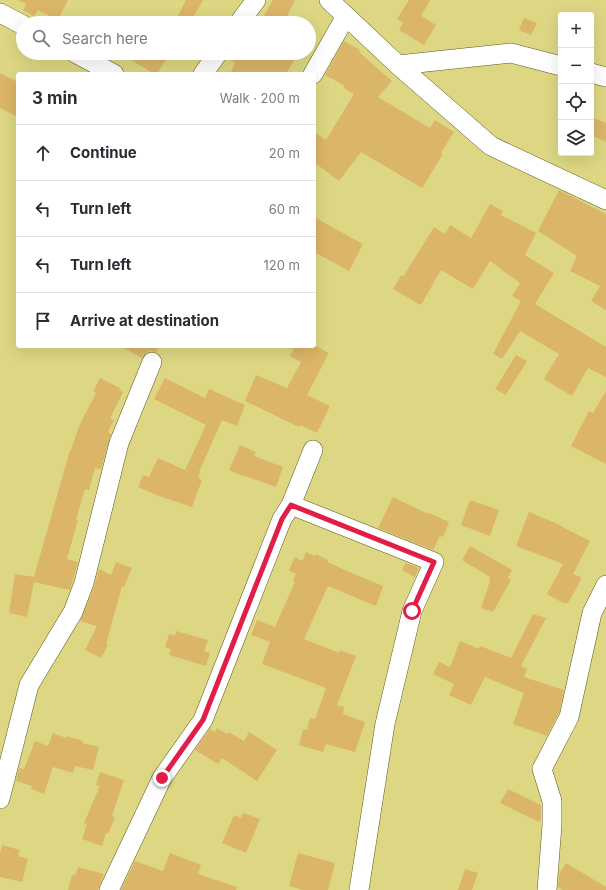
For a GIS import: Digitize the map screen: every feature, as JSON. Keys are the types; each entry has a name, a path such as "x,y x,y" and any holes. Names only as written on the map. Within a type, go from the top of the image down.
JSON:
{"street":[{"path":"244,16 256,0"},
{"path":"329,0 398,65 491,146 606,200"},
{"path":"0,13 16,21"},
{"path":"314,72 346,16"},
{"path":"398,65 511,53 558,65"},
{"path":"88,60 110,72"},
{"path":"204,72 213,60"},
{"path":"594,74 606,76"},
{"path":"0,799 29,685 73,612 84,583 119,443 152,362"},
{"path":"109,890 162,778 203,720 282,519 291,505 313,450"},
{"path":"291,505 434,562 412,611 385,724 360,890"},
{"path":"547,890 552,826 552,801 542,769 569,717 592,613 606,585"}],"building":[{"path":"18,0 68,0 60,16 50,16 38,10 34,16 23,10 26,4"},
{"path":"186,0 203,0 194,16 178,16"},
{"path":"273,0 295,0 287,16 264,16"},
{"path":"409,0 430,0 421,16 436,25 424,45 399,30 403,23 397,19"},
{"path":"524,18 537,23 531,35 519,30"},
{"path":"344,41 360,50 359,52 392,81 378,97 430,128 435,120 454,132 441,153 443,154 422,188 361,152 339,181 316,164 316,133 326,140 354,94 344,88 345,86 325,75"},
{"path":"131,60 166,60 158,72 151,72"},
{"path":"230,60 294,60 287,72 231,72 235,63"},
{"path":"0,73 16,81 16,116 0,108"},
{"path":"594,118 606,123 606,142 594,136"},
{"path":"559,190 606,214 606,310 591,301 600,286 570,271 577,256 538,231"},
{"path":"490,204 503,211 501,215 536,233 525,255 554,273 535,304 606,347 606,377 588,368 572,396 544,379 559,354 520,331 502,359 493,354 521,301 512,296 520,283 490,261 473,289 441,270 421,305 393,289 401,275 403,277 434,227 445,234 450,225 471,238"},
{"path":"316,218 363,244 349,271 316,253"},
{"path":"316,346 329,353 307,395 330,406 317,433 300,425 299,427 245,401 256,375 287,388 301,362 290,356 294,348 316,348"},
{"path":"124,348 158,348 156,352 150,351 142,358"},
{"path":"516,355 527,361 506,395 495,389"},
{"path":"100,378 120,388 119,390 123,392 110,418 114,420 108,432 111,434 101,469 95,468 89,490 85,489 76,519 78,520 67,559 78,562 70,590 34,582 27,617 9,613 15,574 34,577 70,450 79,426 96,393 93,392"},
{"path":"165,378 205,398 209,389 245,405 237,426 222,420 199,472 198,478 202,480 192,507 156,495 138,487 143,475 149,477 158,458 185,470 206,425 154,399"},
{"path":"606,391 606,464 571,446 589,411 593,413"},
{"path":"240,445 256,452 254,456 283,467 276,487 229,470"},
{"path":"393,497 428,514 429,513 449,522 443,537 440,536 433,550 378,528"},
{"path":"470,500 499,510 490,536 461,525"},
{"path":"529,512 553,522 590,541 573,574 581,577 581,580 568,603 563,603 547,594 563,564 516,546"},
{"path":"470,546 512,570 508,578 511,580 493,612 481,608 490,577 462,560"},
{"path":"306,552 315,556 316,554 328,560 328,562 383,586 376,606 328,586 304,639 339,653 340,650 356,656 337,705 344,707 343,714 365,722 355,752 326,744 323,752 299,745 303,729 307,730 310,718 315,719 326,688 262,664 270,642 251,635 257,620 275,627 295,582 293,581 296,574 289,570 295,557 302,561"},
{"path":"116,562 132,568 124,587 122,586 106,644 108,645 101,658 85,650 97,626 80,621 94,587 99,569 111,575"},
{"path":"406,563 419,568 415,577 402,570"},
{"path":"533,614 546,618 521,666 527,669 524,677 564,690 559,713 547,736 513,724 524,693 485,677 471,705 449,695 454,684 433,674 439,662 450,667 460,641 479,649 480,646 511,658"},
{"path":"176,631 208,640 204,651 210,653 206,666 169,655 171,649 165,647 169,634 175,636"},
{"path":"217,728 244,741 249,732 277,750 257,781 222,758 218,764 195,750 210,729 215,732"},
{"path":"53,733 99,747 93,770 75,766 73,773 53,767 44,794 31,789 32,786 16,781 19,768 24,769 35,741 48,746"},
{"path":"100,772 124,780 112,816 115,818 108,833 106,833 102,846 82,839 87,824 84,823 100,786 96,785"},
{"path":"508,789 541,805 541,818 539,822 500,803"},
{"path":"243,813 260,819 246,853 222,843 234,815 241,818"},
{"path":"2,845 20,850 18,856 28,859 22,882 0,877 0,853"},
{"path":"170,853 201,865 198,874 237,887 236,890 121,890 135,861 163,871"},
{"path":"298,853 335,863 328,890 303,890 289,886"},
{"path":"566,863 606,887 606,890 563,890 558,887 559,874"},
{"path":"78,867 104,874 98,890 68,890 72,875 75,875"},
{"path":"465,869 478,873 472,890 458,890"}],"route":[{"path":"162,778 203,720 282,519 291,505 434,562 412,611"}]}
